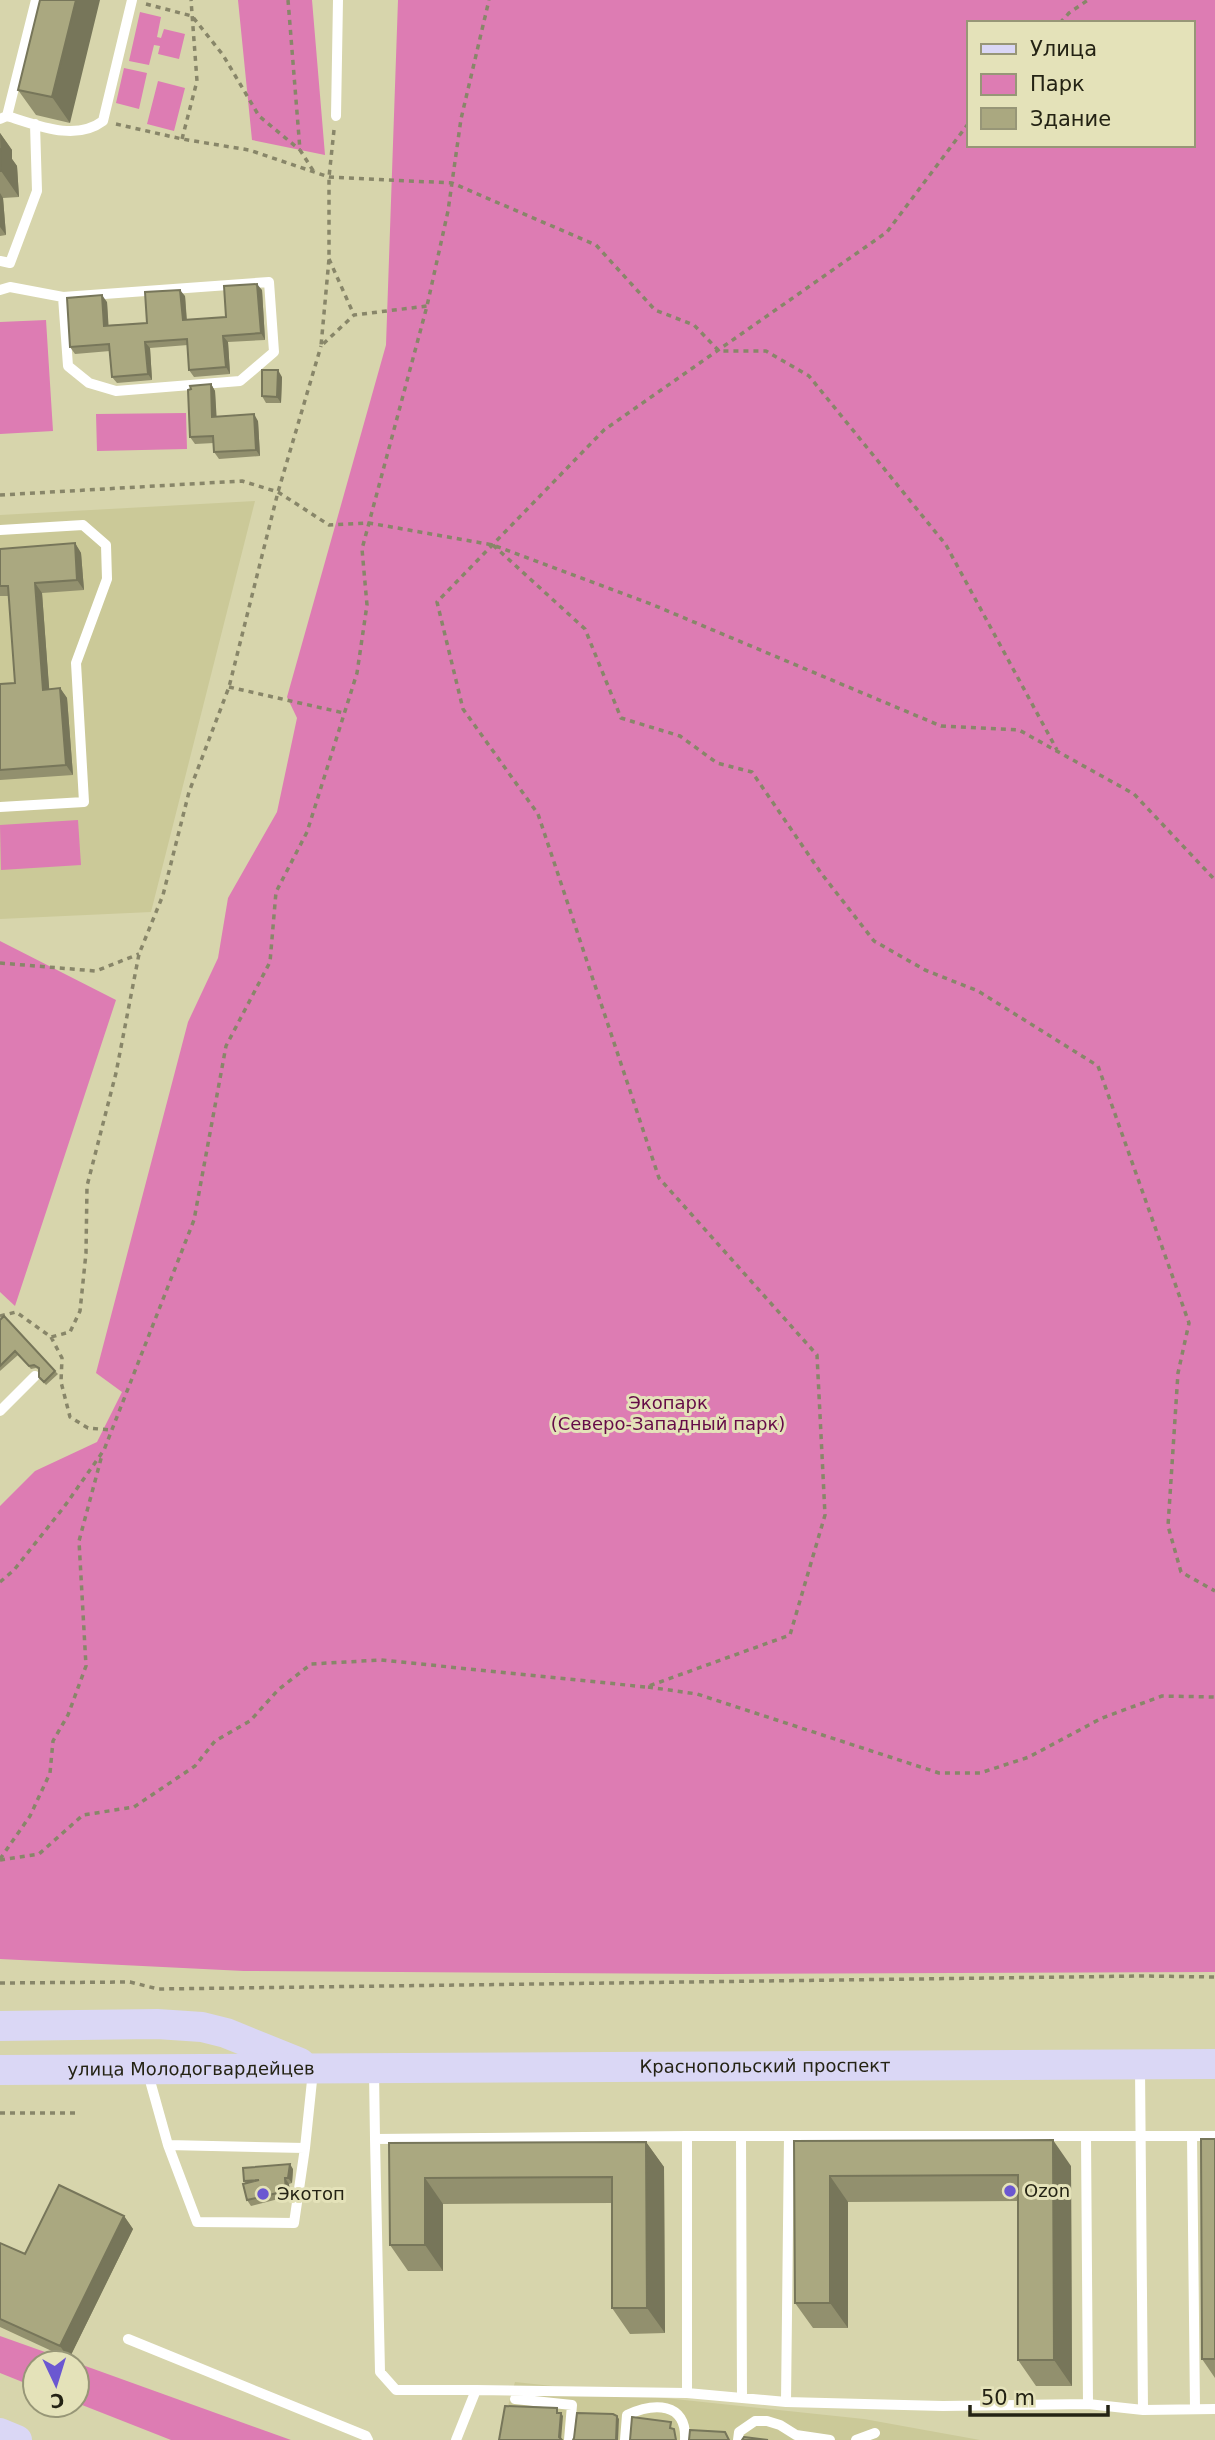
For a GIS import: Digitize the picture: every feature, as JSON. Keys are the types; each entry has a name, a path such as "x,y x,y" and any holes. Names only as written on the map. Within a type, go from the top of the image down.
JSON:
{"street":[{"name":"улица Молодогвардейцев","path":"0,2026 157,2024 202,2027 226,2033 313,2069"},
{"name":"Краснопольский проспект","path":"313,2069 1215,2064"},
{"name":"улица Молодогвардейцев","path":"0,2070 313,2069"},
{"path":"0,2433 16,2440"}],"lane":[{"path":"36,0 4,118 66,131 91,130 103,121 132,0"},
{"path":"336,116 338,0"},
{"path":"0,261 10,263 37,191 35,124"},
{"path":"0,289 10,287 63,297 269,282 274,352 240,382 116,391 89,383 68,366 63,297"},
{"path":"0,530 82,525 106,545 107,579 76,663 85,802 0,807"},
{"path":"0,1411 35,1376"},
{"path":"1139,2064 1142,2136 1143,2410"},
{"path":"374,2068 380,2372 396,2390 687,2393 786,2402 943,2406 1088,2404 1143,2410 1215,2409"},
{"path":"147,2070 168,2145 197,2222 294,2223 313,2069"},
{"path":"687,2136 687,2393"},
{"path":"741,2136 743,2398"},
{"path":"786,2402 789,2136"},
{"path":"1086,2136 1088,2404"},
{"path":"1192,2136 1195,2409"},
{"path":"375,2138 1215,2136"},
{"path":"168,2145 305,2148"},
{"path":"128,2339 366,2436 368,2440"},
{"path":"456,2440 476,2390"},
{"path":"515,2399 572,2405 569,2440"},
{"path":"625,2440 627,2415 646,2406 667,2409 680,2416 686,2425 685,2440"},
{"path":"738,2440 739,2432 755,2421 780,2425 796,2438 830,2440"},
{"path":"856,2440 875,2433"}],"path":[{"path":"132,0 192,16 222,55 259,116 300,150 314,172"},
{"path":"182,139 197,81 191,0"},
{"path":"288,0 300,150"},
{"path":"0,1859 30,1816 50,1773 53,1741 68,1715 86,1667 79,1541 111,1430 194,1220 226,1046 270,962 276,892 307,832 357,673 367,605 362,549 427,306 452,183 461,119 489,0"},
{"path":"1062,21 1088,0"},
{"path":"51,1337 70,1332 80,1311 86,1253 87,1186 116,1073 139,954 163,895 189,792 229,687 278,492 321,346 329,259 329,177 336,116"},
{"path":"103,121 182,139 249,150 329,177 452,183 596,244 655,310 694,325 719,351 766,352 809,376 946,545 1058,752"},
{"path":"646,1686 790,1634 825,1515 817,1356 660,1178 538,814 463,709 437,602 604,430 887,232 967,125"},
{"path":"329,259 354,315"},
{"path":"321,346 354,315 427,306"},
{"path":"0,495 242,481 278,492 330,526 369,523 494,545 651,604 941,726 1019,730 1134,794 1215,880"},
{"path":"494,545 585,629 621,718 680,736 718,763 752,772 821,873 874,941 925,970 978,991 1098,1066 1189,1323 1178,1373 1168,1526 1181,1573 1215,1591"},
{"path":"229,687 344,713"},
{"path":"0,963 96,971 139,954"},
{"path":"0,1316 16,1312 51,1337 62,1358 61,1382 70,1417 88,1428 111,1430"},
{"path":"0,1582 14,1570 64,1507 104,1450"},
{"path":"0,1859 39,1854 83,1815 134,1807 195,1766 215,1741 250,1721 278,1690 311,1664 381,1660 646,1686 697,1694 939,1773 980,1773 1029,1757 1102,1718 1162,1696 1215,1698"},
{"path":"0,1983 130,1982 158,1989 1215,1977"},
{"path":"0,2113 79,2113"}],"shaded area":[{"path":"255,501 151,912 0,919 0,515"},
{"path":"515,2382 864,2419 980,2440 504,2440 507,2409"}],"green space":[{"path":"238,0 312,0 325,155 252,140"},
{"name":"Экопарк (Северо-Западный парк)","path":"398,0 1215,0 1215,1972 718,1974 244,1971 0,1959 0,1506 35,1471 97,1442 122,1392 96,1373 188,1022 218,958 228,898 277,812 297,718 287,697 386,345"},
{"path":"140,12 161,17 157,37 161,38 164,29 185,34 179,59 158,54 160,46 154,45 149,65 129,61"},
{"path":"124,68 147,73 139,109 116,103"},
{"path":"158,81 185,88 174,131 147,124"},
{"path":"46,320 53,431 0,434 0,322"},
{"path":"186,413 187,449 97,451 96,414"},
{"path":"78,820 81,865 1,870 0,825"},
{"path":"0,941 116,1000 15,1306 0,1292"},
{"path":"0,2336 37,2349 21,2349 21,2381 0,2373"},
{"path":"91,2368 291,2440 171,2440 91,2409"}],"building":[{"path":"40,0 76,0 52,97 18,90"},
{"path":"257,284 261,333 223,336 226,367 189,370 187,339 145,342 148,374 112,377 109,344 70,347 67,298 102,295 104,326 147,323 145,292 180,290 183,320 226,317 224,286"},
{"path":"262,370 278,370 277,397 262,396"},
{"path":"211,384 212,417 254,414 256,450 214,452 213,436 190,437 188,390 191,389 190,386"},
{"path":"75,543 77,580 35,583 43,690 60,688 66,765 0,770 0,684 15,683 8,586 0,586 0,549"},
{"path":"4,1316 55,1371 44,1382 39,1377 39,1368 29,1366 15,1351 0,1366 0,1320"},
{"path":"1201,2139 1215,2139 1215,2359 1202,2359"},
{"path":"1053,2140 1054,2360 1018,2360 1018,2175 830,2176 830,2303 795,2303 794,2141"},
{"path":"646,2142 647,2308 612,2308 612,2177 425,2178 425,2245 390,2245 389,2143"},
{"path":"290,2164 288,2178 285,2178 286,2191 247,2200 243,2184 259,2180 244,2181 243,2168"},
{"path":"59,2185 124,2216 60,2346 0,2319 0,2243 25,2254"},
{"path":"505,2406 557,2408 557,2413 561,2413 559,2437 562,2440 499,2440"},
{"path":"577,2413 617,2416 616,2440 573,2440"},
{"path":"632,2417 671,2422 670,2428 674,2429 676,2440 630,2440"},
{"path":"690,2430 725,2432 729,2440 689,2440"},
{"path":"744,2437 768,2440 742,2440"}],"place":[{"name":"Ozon","path":"1010,2191"},
{"name":"Экотоп","path":"263,2194"}]}
